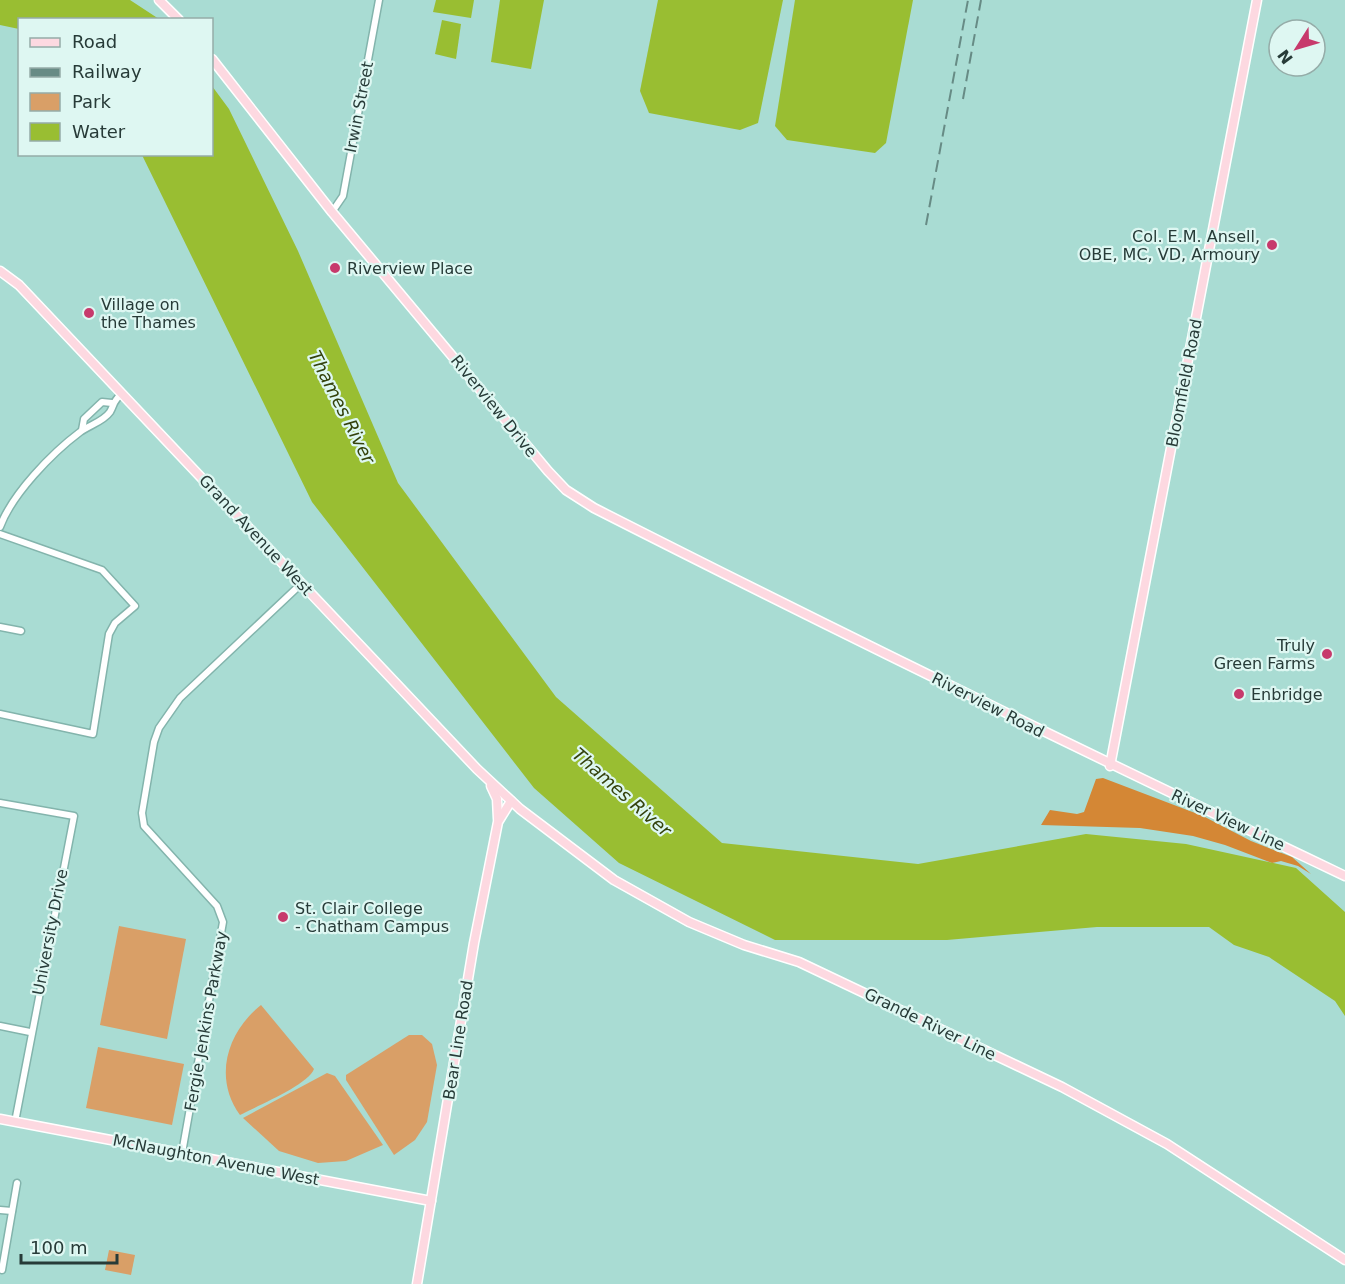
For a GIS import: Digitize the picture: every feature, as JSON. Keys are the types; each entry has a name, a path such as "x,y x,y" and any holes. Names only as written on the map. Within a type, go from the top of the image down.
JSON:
{"main road":[{"path":"159,0 177,18"},
{"name":"Bloomfield Road","path":"1110,766 1257,0"},
{"name":"Riverview Drive","path":"213,60 332,212 562,486 594,508 866,644"},
{"name":"Grand Avenue West","path":"0,271 27,293 483,776 511,801"},
{"name":"Riverview Road","path":"866,644 1110,766"},
{"name":"River View Line","path":"1110,766 1345,876"},
{"path":"483,776 495,793 498,822"},
{"name":"Bear Line Road","path":"417,1284 474,943 498,822 511,801"},
{"name":"Grande River Line","path":"511,801 614,879 689,922 744,945 799,962 1062,1087 1167,1144 1345,1260"},
{"name":"McNaughton Avenue West","path":"0,1119 432,1201"}],"street":[{"name":"Irwin Street","path":"332,212 342,196 379,0"},
{"path":"0,526 22,489 82,430 92,427 110,411 112,403 122,393"},
{"path":"82,430 84,419 102,402 112,403"},
{"path":"0,534 102,570 135,606 115,623 109,634 93,734 0,714"},
{"name":"Fergie Jenkins Parkway","path":"182,1153 223,921 217,906 144,826 142,813 154,742 159,728 180,698 301,584"},
{"path":"0,627 21,631"},
{"name":"University Drive","path":"0,803 74,816 30,1032 15,1122"},
{"path":"0,1026 30,1032"},
{"path":"2,1270 3,1237 12,1211 17,1183"},
{"path":"0,1210 12,1211"}],"green space":[{"path":"119,926 186,939 167,1039 100,1025"},
{"path":"261,1005 314,1069 302,1082 240,1115 227,1086 228,1056 232,1042 240,1028"},
{"path":"409,1035 422,1035 432,1044 437,1065 427,1122 415,1140 394,1155 346,1080 346,1075"},
{"path":"98,1047 184,1064 172,1125 86,1108"},
{"path":"327,1073 335,1076 383,1145 346,1161 318,1163 279,1151 243,1118"},
{"path":"109,1250 135,1255 131,1275 105,1270"}],"shaded area":[{"path":"1103,778 1203,816 1251,841 1292,857 1311,874 1298,866 1281,861 1272,863 1225,845 1193,836 1140,828 1041,825 1050,810 1077,814 1084,812 1096,779"}],"water":[{"path":"0,0 130,0 157,18 18,18 18,29 0,25"},
{"path":"436,0 474,0 471,18 433,12"},
{"path":"500,0 544,0 531,69 491,62"},
{"path":"658,0 783,0 758,123 740,130 649,113 640,91"},
{"path":"795,0 913,0 886,143 875,153 787,140 775,126"},
{"path":"442,20 461,24 456,59 435,54"},
{"name":"Thames River","path":"213,87 229,109 298,251 398,483 556,697 722,843 918,864 1086,834 1186,844 1296,868 1345,912 1345,1016 1335,1001 1269,957 1234,945 1209,927 1097,927 947,940 775,940 619,863 534,788 312,502 142,156 213,156"}],"railway":[{"path":"926,225 968,0"},
{"path":"963,99 981,0"}],"place":[{"name":"Col. E.M. Ansell, OBE, MC, VD, Armoury","path":"1272,245"},
{"name":"Riverview Place","path":"335,268"},
{"name":"Village on the Thames","path":"89,313"},
{"name":"Truly Green Farms","path":"1327,654"},
{"name":"Enbridge","path":"1239,694"},
{"name":"St. Clair College - Chatham Campus","path":"283,917"}]}
